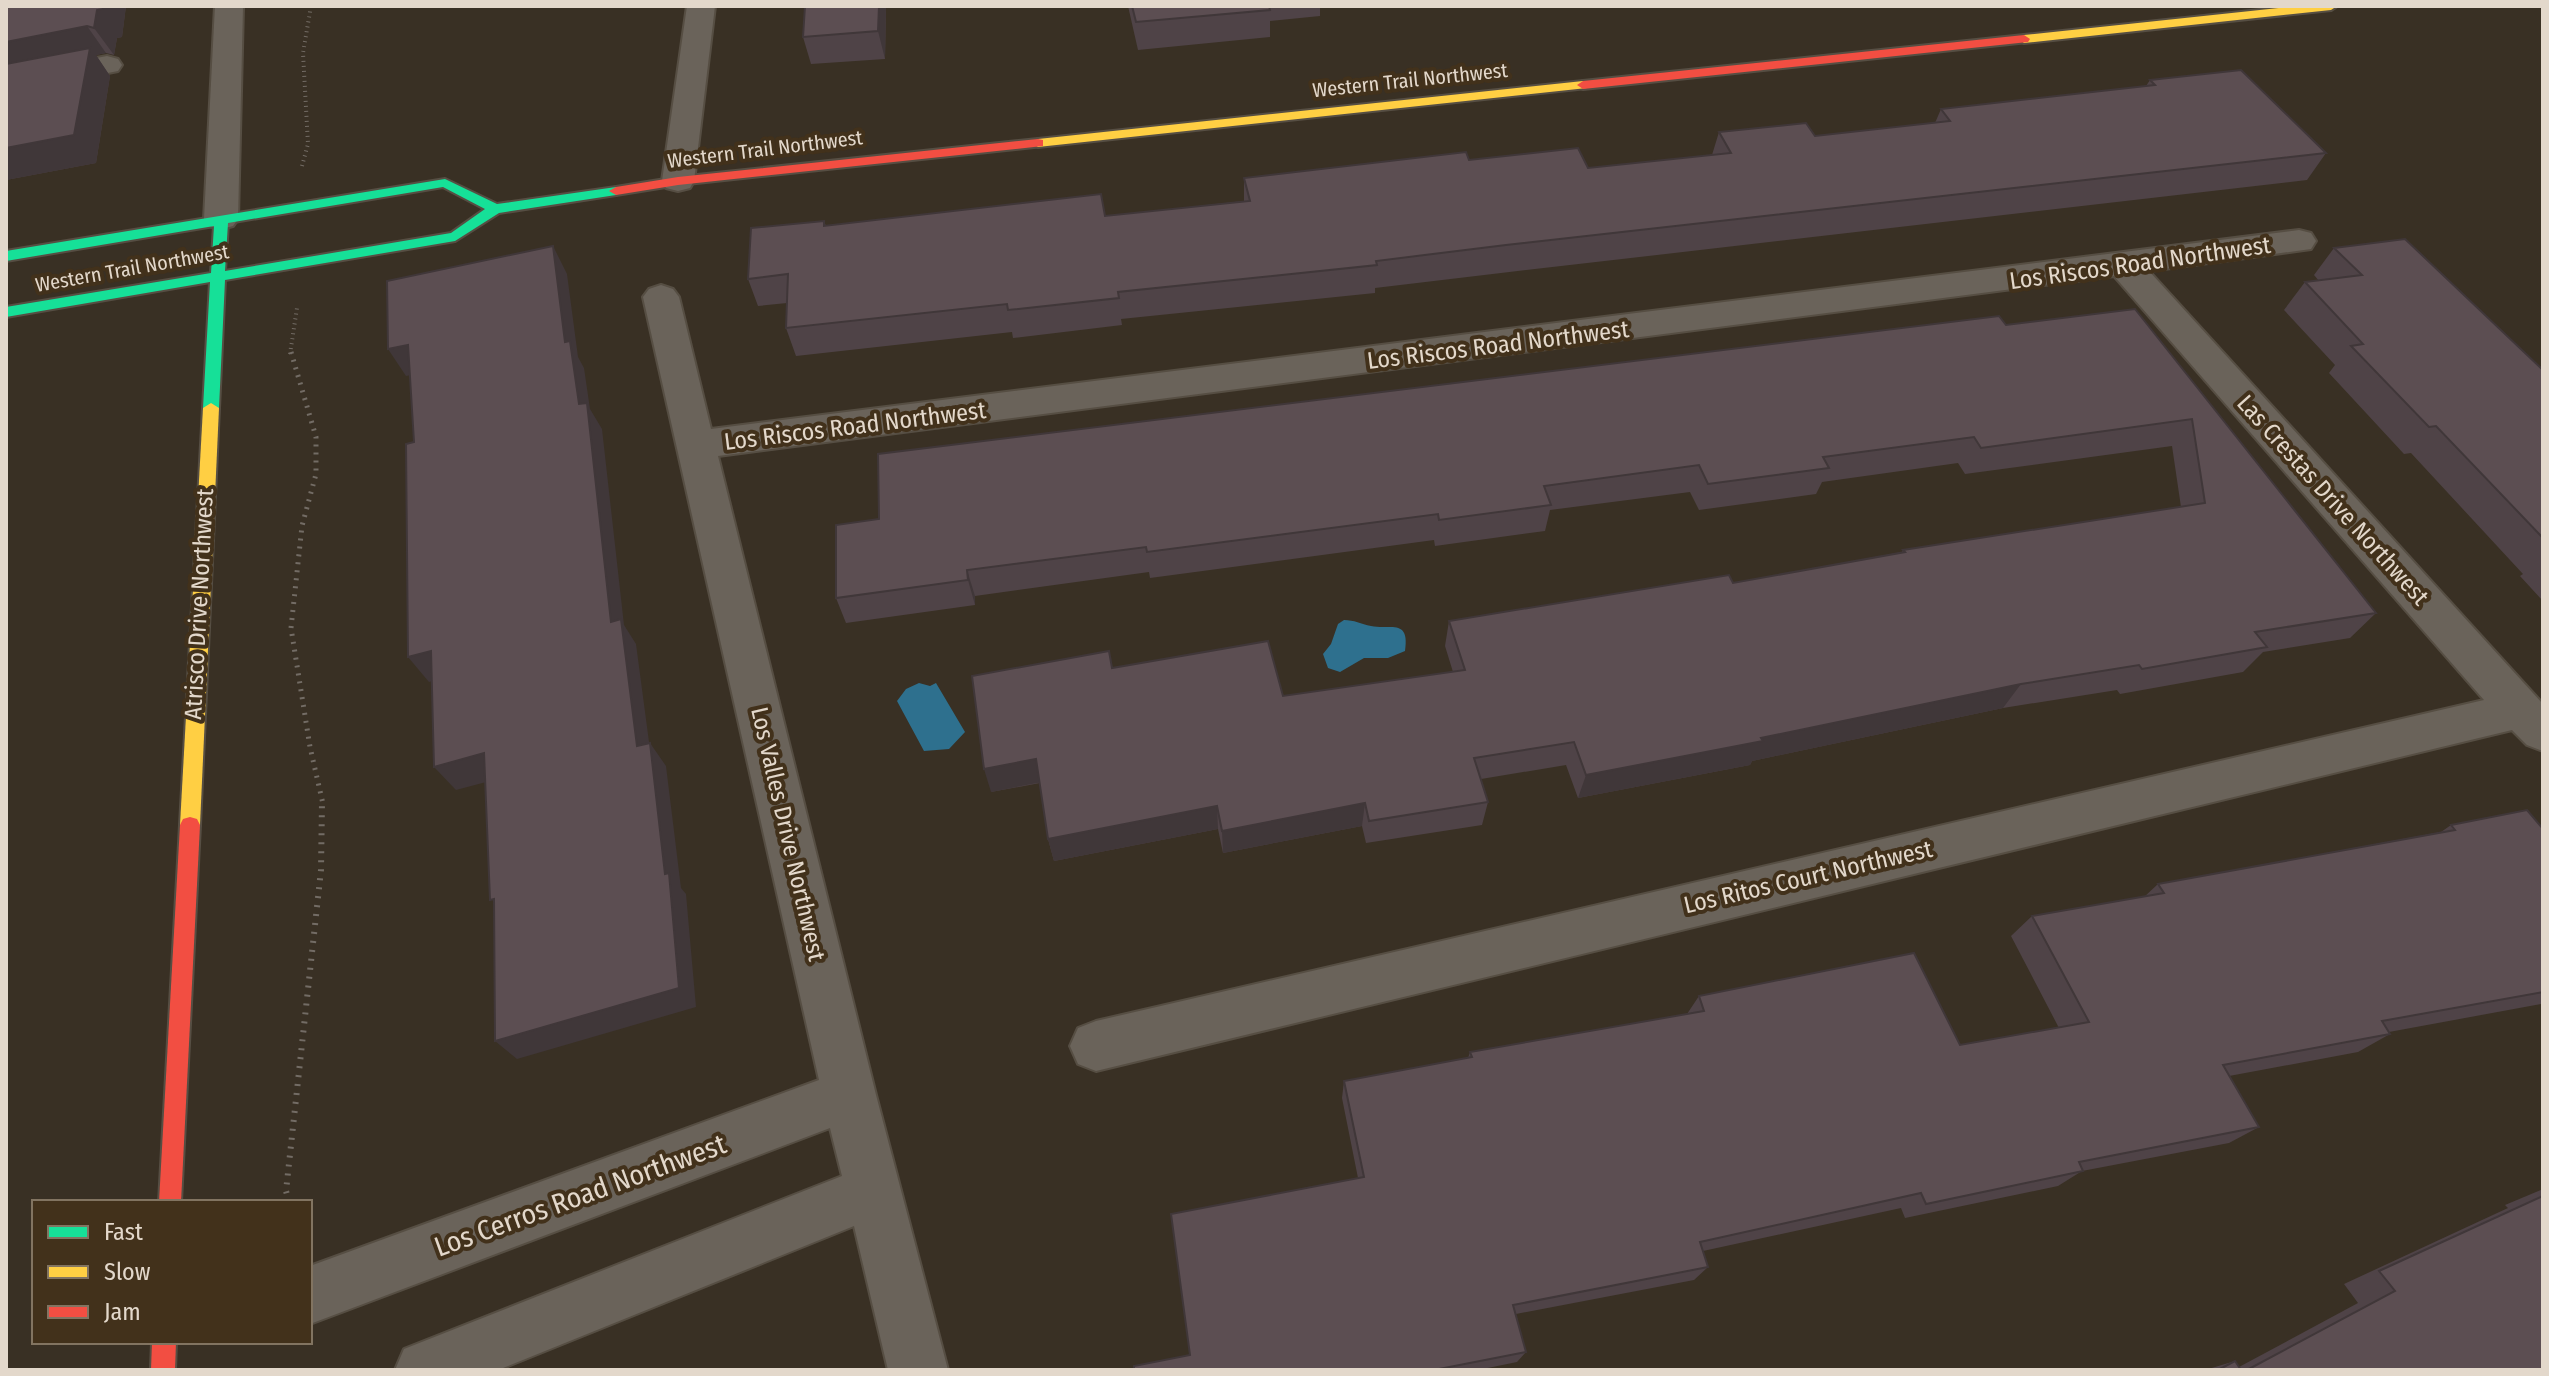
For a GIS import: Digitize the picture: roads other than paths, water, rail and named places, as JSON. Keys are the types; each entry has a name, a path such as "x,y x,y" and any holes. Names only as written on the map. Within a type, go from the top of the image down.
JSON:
{"main road":[{"name":"Western Trail Northwest","path":"6,312 455,237 495,209 678,181 2331,6"},
{"name":"Western Trail Northwest","path":"6,256 445,183 495,209"},
{"name":"Atrisco Drive Northwest","path":"170,1200 221,219"}],"street":[{"name":"Atrisco Drive Northwest","path":"221,219 229,6"},
{"path":"678,181 701,6"},
{"path":"6,84 107,65"},
{"name":"Los Riscos Road Northwest","path":"696,445 2125,266 2299,241"},
{"name":"Las Crestas Drive Northwest","path":"2125,266 2532,721"},
{"name":"Los Valles Drive Northwest","path":"661,297 849,1095 918,1370"},
{"name":"Los Ritos Court Northwest","path":"1096,1046 2532,721"},
{"name":"Los Cerros Road Northwest","path":"312,1294 849,1095"},
{"path":"425,1370 873,1191"}],"water":[{"path":"1344,620 1401,630 1406,641 1405,651 1388,658 1364,658 1340,672 1328,668 1323,654 1331,644 1338,624"},
{"path":"919,683 930,686 936,683 965,732 949,749 924,751 897,701 906,689"}]}
